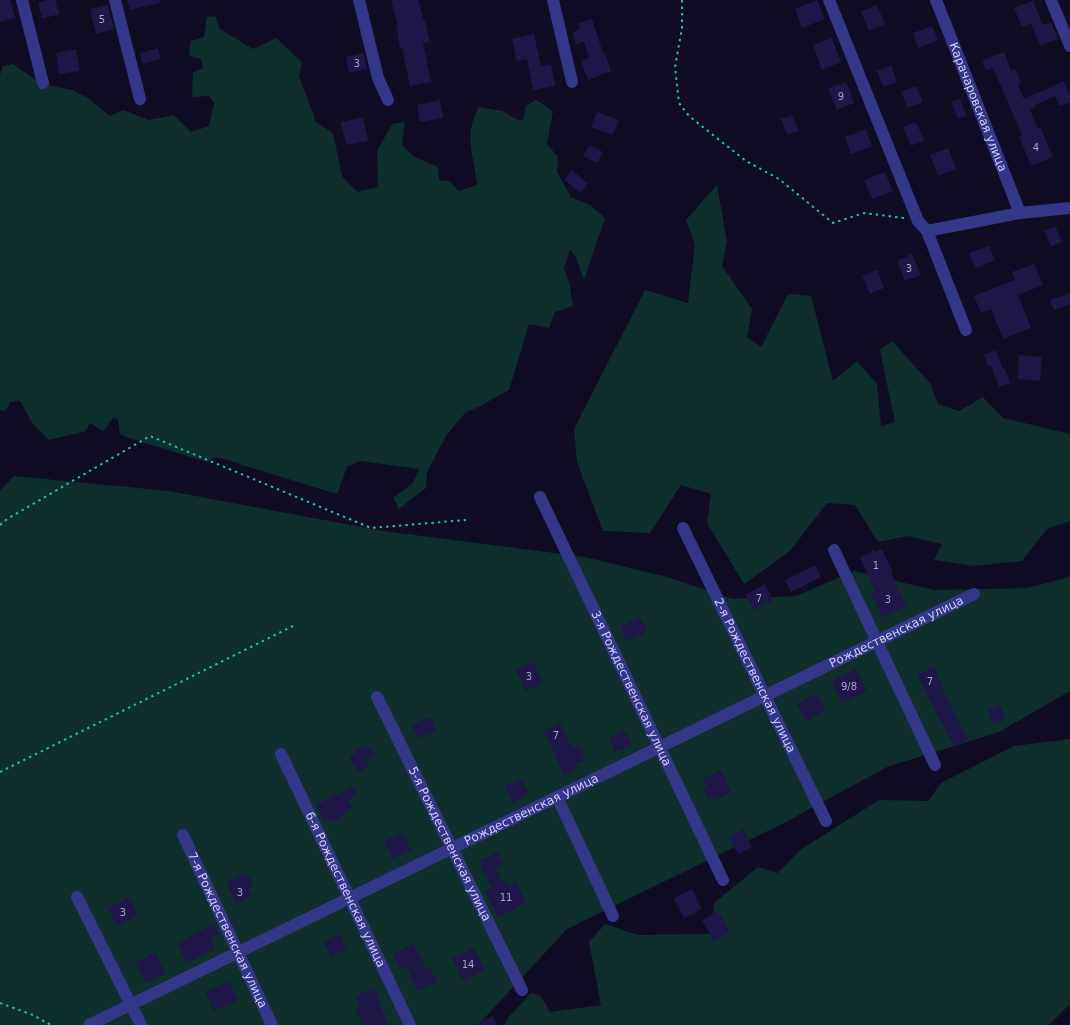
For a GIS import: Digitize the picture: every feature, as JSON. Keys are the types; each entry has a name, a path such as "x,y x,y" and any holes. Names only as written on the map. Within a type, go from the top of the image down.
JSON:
{"street":[{"path":"22,0 44,82"},
{"path":"115,0 140,99"},
{"path":"360,0 378,78 388,100"},
{"path":"553,0 572,82"},
{"path":"829,0 918,221 927,231 966,330"},
{"name":"Карачаровская улица","path":"936,0 1020,214"},
{"path":"1051,0 1070,46"},
{"path":"927,231 1020,214 1070,208"},
{"name":"3-я Рождественская улица","path":"540,497 723,880"},
{"name":"2-я Рождественская улица","path":"683,528 826,822"},
{"path":"834,550 934,765"},
{"name":"Рождественская улица","path":"89,1025 974,594"},
{"name":"5-я Рождественская улица","path":"377,696 522,990"},
{"name":"6-я Рождественская улица","path":"281,754 410,1025"},
{"path":"557,797 613,916"},
{"name":"7-я Рождественская улица","path":"183,835 272,1025"},
{"path":"77,897 141,1025"}],"path":[{"path":"682,0 682,28 675,67 679,103 689,116 746,161 779,179 832,224 864,213 889,215 918,221"},
{"path":"0,525 7,519 150,436 371,528 466,520"},
{"path":"0,772 293,626"},
{"path":"0,1003 33,1015 51,1025"}],"green space":[{"path":"215,16 220,29 253,49 276,38 302,62 299,76 316,122 333,133 342,176 357,192 378,187 377,151 392,124 405,122 402,145 413,156 438,167 439,180 450,181 458,191 477,185 471,136 474,117 479,107 502,111 518,120 523,120 526,106 536,100 553,111 547,144 558,157 557,172 571,197 590,205 605,218 584,280 575,256 570,250 564,268 570,286 573,306 555,312 549,328 529,324 509,390 465,413 446,436 427,472 426,488 399,509 393,498 413,483 419,469 360,461 347,467 337,494 217,457 207,462 129,438 120,434 118,419 113,418 103,431 90,423 86,431 49,440 33,424 20,401 10,402 6,411 0,410 0,75 3,66 13,64 36,80 72,90 88,98 110,116 123,110 149,120 174,115 191,132 209,126 214,103 209,96 192,97 193,72 203,68 201,59 189,55 191,41 204,37 207,17"},
{"path":"717,185 727,242 722,266 752,309 747,337 761,347 788,294 811,296 833,381 857,361 877,384 881,426 895,422 880,350 892,341 930,383 938,404 959,411 983,397 1003,418 1070,434 1070,521 1047,529 1022,561 974,566 934,560 942,544 907,536 878,542 855,505 827,503 790,551 744,584 707,523 711,494 681,485 650,533 603,531 577,462 574,429 645,290 688,303 695,244 686,220"},
{"path":"14,476 169,491 383,531 585,557 667,577 732,599 796,596 854,571 934,590 1027,588 1070,577 1070,691 999,732 887,767 782,824 567,929 478,1025 0,1025 0,490"},
{"path":"1070,739 1070,1004 1049,1025 505,1025 508,1018 531,993 541,996 550,1012 601,1005 589,942 605,924 638,935 712,934 714,903 758,867 778,873 800,850 879,800 928,801 941,783 1014,746"}],"building":[{"path":"0,0 10,0 15,18 0,22"},
{"path":"55,0 59,14 42,19 38,3"},
{"path":"127,0 159,0 160,3 130,10"},
{"path":"391,0 418,0 430,42 423,43 431,82 410,86 402,47 400,48 396,26 398,26"},
{"path":"817,0 825,19 802,28 795,9"},
{"path":"1033,1 1043,25 1051,22 1058,39 1040,46 1031,23 1022,27 1014,8"},
{"path":"108,5 114,29 96,34 90,9"},
{"path":"877,5 885,24 869,31 861,11"},
{"path":"592,19 611,71 588,80 581,61 589,58 584,42 576,44 573,32 580,29 578,23"},
{"path":"932,26 938,40 918,48 913,33"},
{"path":"534,34 541,66 551,64 555,86 533,90 527,59 517,61 512,39"},
{"path":"832,38 841,62 822,70 813,45"},
{"path":"158,48 161,59 142,64 140,53"},
{"path":"76,49 80,71 59,74 56,53"},
{"path":"1004,52 1011,71 1015,69 1021,83 1018,84 1024,99 1064,81 1070,95 1070,102 1060,106 1055,96 1030,109 1038,129 1041,128 1053,157 1031,166 1019,136 1022,135 993,68 986,71 982,60"},
{"path":"364,53 367,69 349,73 346,57"},
{"path":"891,65 897,82 883,87 877,71"},
{"path":"846,82 854,103 837,110 828,89"},
{"path":"916,86 923,102 908,108 901,92"},
{"path":"960,99 967,116 958,119 951,102"},
{"path":"440,100 443,118 420,122 417,105"},
{"path":"597,112 619,120 613,135 591,127"},
{"path":"792,115 799,131 787,135 781,119"},
{"path":"363,117 368,141 346,145 341,122"},
{"path":"916,122 924,140 911,146 903,127"},
{"path":"866,129 872,146 851,154 845,137"},
{"path":"589,145 603,152 597,163 583,156"},
{"path":"948,148 956,169 938,176 930,155"},
{"path":"572,170 588,184 580,193 564,179"},
{"path":"885,172 893,191 872,199 864,180"},
{"path":"1055,226 1062,242 1051,246 1044,231"},
{"path":"989,246 995,260 975,268 969,253"},
{"path":"912,254 921,275 905,281 897,261"},
{"path":"1034,264 1043,285 1018,295 1031,328 1003,339 991,309 981,313 974,296 1015,280 1012,272"},
{"path":"877,270 884,288 870,294 862,276"},
{"path":"1070,293 1070,304 1054,310 1050,300"},
{"path":"996,350 1010,383 999,387 991,366 988,367 984,355"},
{"path":"1019,355 1042,357 1040,381 1018,379"},
{"path":"882,549 906,606 882,617 871,593 875,592 860,558 874,550 875,552"},
{"path":"815,565 821,577 791,592 785,580"},
{"path":"765,584 773,600 754,611 745,595"},
{"path":"640,617 647,632 627,641 620,627"},
{"path":"533,662 543,683 526,691 516,670"},
{"path":"934,667 943,686 941,687 968,739 954,747 917,675"},
{"path":"856,669 867,691 842,703 832,681"},
{"path":"816,694 825,711 806,721 797,704"},
{"path":"999,705 1006,718 993,724 987,711"},
{"path":"431,717 437,731 419,739 412,725"},
{"path":"560,723 572,748 578,745 585,760 576,764 578,768 564,775 544,731"},
{"path":"625,731 632,745 615,752 609,738"},
{"path":"362,746 364,749 369,746 374,756 366,760 369,766 358,772 349,757 356,753 354,750"},
{"path":"721,770 731,792 710,802 703,789 707,787 703,779"},
{"path":"521,779 529,794 513,803 505,787"},
{"path":"352,787 357,795 348,800 352,808 333,822 331,819 325,822 316,805"},
{"path":"744,829 752,847 738,854 729,837"},
{"path":"402,833 411,850 393,859 384,841"},
{"path":"497,852 503,864 495,868 502,883 506,881 509,886 516,882 526,902 498,917 485,891 492,888 480,866 483,864 481,860"},
{"path":"247,873 253,885 248,888 252,896 236,904 226,883"},
{"path":"692,889 702,909 684,918 673,898"},
{"path":"129,897 138,915 117,926 108,908"},
{"path":"718,911 730,932 713,941 702,920"},
{"path":"214,924 219,934 210,939 215,949 187,963 177,943"},
{"path":"339,934 346,949 331,957 323,941"},
{"path":"413,944 426,969 430,967 437,982 418,991 407,967 401,970 393,954"},
{"path":"474,948 485,970 463,981 452,958"},
{"path":"155,953 165,973 146,983 135,963"},
{"path":"229,981 238,1000 214,1011 205,992"},
{"path":"374,988 378,997 376,998 389,1025 363,1025 355,1008 359,1006 355,997"},
{"path":"493,1016 498,1025 473,1025"}]}
